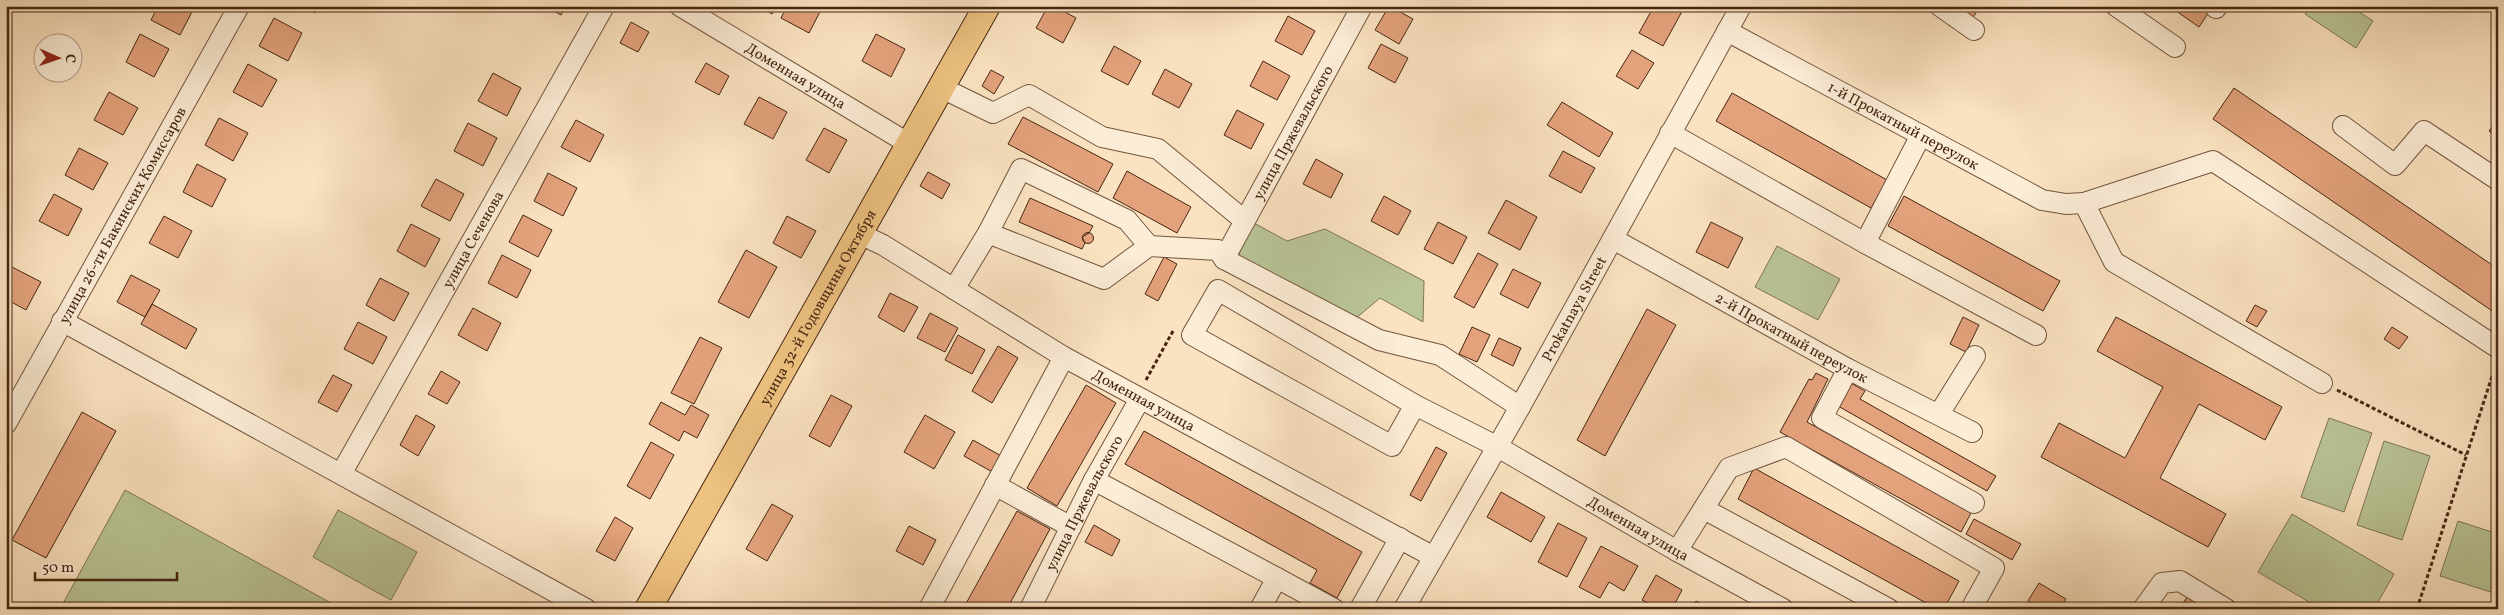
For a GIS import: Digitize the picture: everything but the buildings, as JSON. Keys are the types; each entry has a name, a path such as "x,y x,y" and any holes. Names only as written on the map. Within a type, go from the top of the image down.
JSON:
{"main road":[{"name":"улица 32-й Годовщины Октября","path":"648,609 911,145 987,6"}],"street":[{"name":"улица 26-ти Бакинских Комиссаров","path":"6,424 239,6"},
{"name":"улица Сеченова","path":"341,474 604,6"},
{"name":"Доменная улица","path":"680,6 911,145"},
{"name":"улица Пржевальского","path":"1224,259 1362,6"},
{"name":"Prokatnaya Street","path":"1404,609 1432,556 1520,407 1741,6"},
{"path":"1940,6 1974,30"},
{"path":"2116,6 2175,47"},
{"name":"1-й Прокатный переулок","path":"1727,31 2042,200 2066,204 2084,203 2213,161 2498,348"},
{"path":"942,88 993,114 1029,95 1102,137 1158,149 1245,220"},
{"path":"2343,126 2395,165 2424,132 2498,180"},
{"path":"1670,133 1865,244 2036,335"},
{"path":"1865,244 1921,135"},
{"path":"954,289 988,233 1021,169 1127,220 1149,246"},
{"path":"2084,203 2114,262 2322,383"},
{"path":"988,233 1104,279 1149,246 1218,250 1224,259 1379,340 1440,355 1520,407"},
{"name":"Доменная улица","path":"860,234 883,245 1064,357 1432,556"},
{"name":"2-й Прокатный переулок","path":"1613,239 1848,369 1972,432"},
{"name":"Доменная улица","path":"1414,405 1392,446 1192,335 1218,290 1414,405 1496,446 1677,551 1783,609"},
{"path":"62,321 586,609"},
{"path":"1939,414 1975,356"},
{"path":"928,609 1064,357"},
{"path":"1848,369 1822,418 1974,503"},
{"name":"улица Пржевальского","path":"1030,609 1094,480 1140,399"},
{"path":"1677,551 1729,468 1786,447 1994,568 1971,609"},
{"path":"1094,480 1334,609"},
{"path":"995,485 1071,527"},
{"path":"1704,509 1889,609"},
{"path":"1360,609 1400,538"},
{"path":"1260,609 1277,578"},
{"path":"2143,609 2162,584 2180,581 2226,609"}],"path":[{"path":"2417,609 2498,358"},
{"path":"2322,383 2466,455"}],"green space":[{"path":"2311,6 2350,6 2373,21 2356,48 2305,14"},
{"path":"1254,223 1287,241 1325,229 1424,281 1423,322 1380,298 1355,319 1238,256"},
{"path":"1777,246 1840,279 1818,320 1755,287"},
{"path":"2329,418 2372,433 2344,512 2301,497"},
{"path":"2384,441 2430,456 2402,540 2357,525"},
{"path":"125,490 342,609 60,609"},
{"path":"338,510 417,552 391,600 313,557"},
{"path":"2292,514 2394,574 2374,609 2321,609 2258,572"},
{"path":"2458,521 2498,534 2498,581 2494,593 2440,576"}]}
